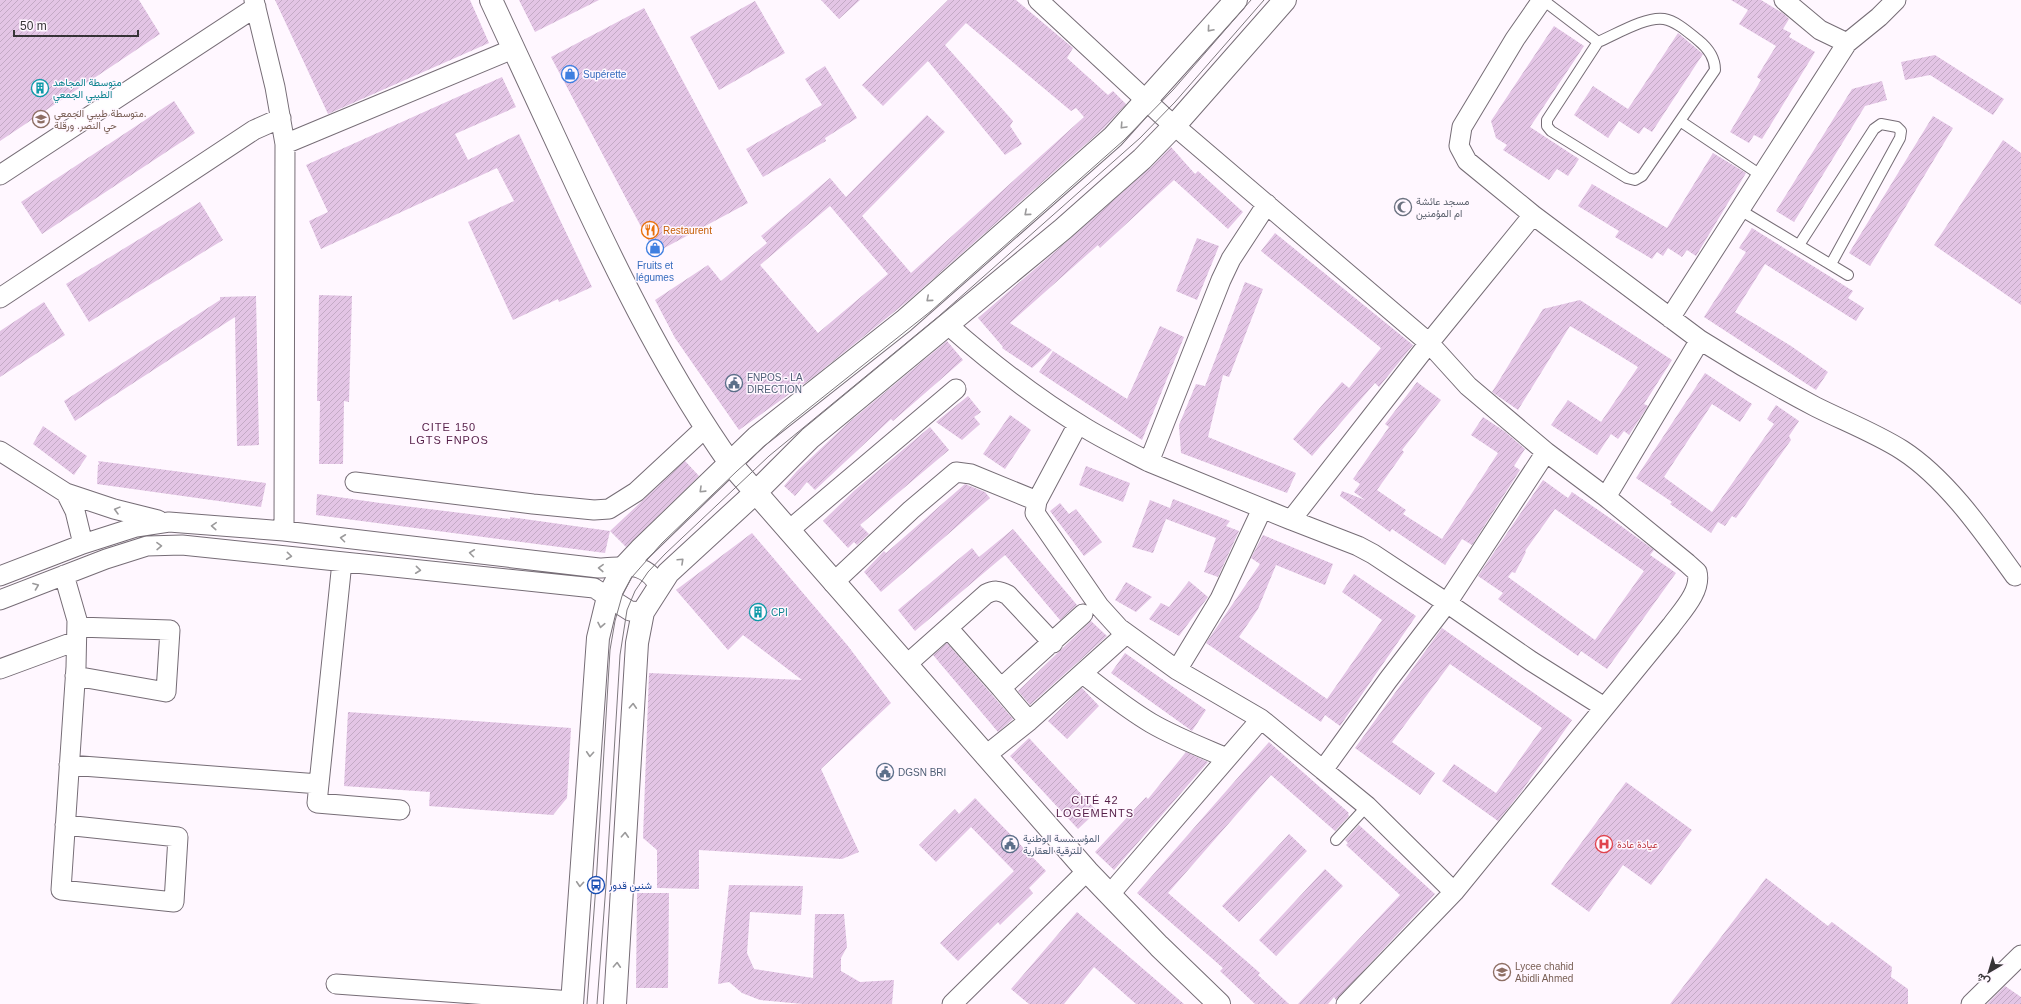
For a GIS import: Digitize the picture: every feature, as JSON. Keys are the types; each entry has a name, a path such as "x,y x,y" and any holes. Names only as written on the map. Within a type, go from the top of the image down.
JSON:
{"street":[{"path":"492,0 513,49 625,288 669,369 705,428 730,463 756,492 788,532 1087,872 1159,946 1219,1004"},
{"path":"1038,0 1147,101 1429,343 1468,386 1546,452 1606,497 1697,572 1698,577 1692,597 1675,620 1454,892 1346,1004"},
{"path":"336,984 572,1002 598,638 608,597 624,567 757,438 904,321 1114,137 1236,0"},
{"path":"615,1004 637,643 643,612 668,573 756,492 810,438 948,325 1142,159 1175,125 1285,0"},
{"path":"1542,0 1515,39 1462,127 1460,146 1466,161 1533,215 1700,340 1749,371 1902,451 1926,469 1949,493 2019,575"},
{"path":"1784,0 1820,30 1847,43"},
{"path":"1670,318 1847,43 1879,17 1896,0"},
{"path":"0,175 255,4 281,118 285,144 284,531"},
{"path":"285,144 513,49"},
{"path":"0,298 254,130 281,118"},
{"path":"1149,462 1221,280 1235,253 1267,204"},
{"path":"1291,520 1429,343 1533,215"},
{"path":"948,325 1014,379 1078,424 1149,462 1262,509 1358,546 1447,603 1531,661 1604,707"},
{"path":"1606,497 1700,340"},
{"path":"788,532 956,389"},
{"path":"1078,424 1037,501 1035,510 1036,516 1099,606 1126,634 1177,670 1260,719 1367,806 1454,892"},
{"path":"355,482 533,504 594,510 609,509 636,492 705,428"},
{"path":"0,451 66,493 114,509 169,522 284,531 599,568 640,568 648,572 660,587"},
{"path":"1323,770 1388,680 1447,603 1546,452"},
{"path":"833,583 911,510 956,472 971,474 1037,501"},
{"path":"66,493 75,511 83,544"},
{"path":"1177,670 1220,599 1262,509"},
{"path":"0,576 83,544 136,527 169,522"},
{"path":"0,600 106,558 147,546 182,545 594,588 630,611 643,612"},
{"path":"342,562 317,803 400,810"},
{"path":"64,575 77,620 77,634 75,676 65,825 61,890 174,902 178,837 65,825"},
{"path":"906,665 986,594 998,590 1012,598 1053,643"},
{"path":"1001,688 1053,643 1082,614"},
{"path":"948,628 1029,721"},
{"path":"0,669 77,634 170,630 166,692 75,676"},
{"path":"986,756 1083,674 1126,634"},
{"path":"1083,674 1130,710 1151,723 1171,734 1227,758"},
{"path":"1110,894 1260,719"},
{"path":"69,765 319,784"},
{"path":"952,1004 1087,872"},
{"path":"1971,1004 2021,955"}],"lane":[{"path":"1542,0 1598,42"},
{"path":"1664,19 1681,28 1700,42 1710,52 1715,62 1715,70 1642,176 1635,180 1627,178 1551,131 1547,126 1548,120 1598,42 1649,20 1664,19"},
{"path":"1680,121 1762,176"},
{"path":"1799,245 1874,129 1880,124 1897,127 1901,131 1900,138 1831,264"},
{"path":"1740,210 1848,275"},
{"path":"1336,840 1367,806"}],"building":[{"name":"متوسطة المجاهد الطيبي الجمعي","path":"0,0 139,0 160,34 0,141"},
{"path":"275,0 470,0 489,43 328,114"},
{"path":"519,0 599,0 535,32"},
{"path":"821,0 860,0 839,19"},
{"path":"948,0 1016,0 1073,48 1067,58 1108,95 1113,91 1126,104 1104,128 909,300 812,378 739,430 675,338 655,300 708,265 721,281 767,243 761,236 830,178 846,197 927,115 945,132 862,216 911,273 1084,117 1076,108 1071,111 966,23 945,45 1013,121 1010,126 1022,144 1005,155 928,61 883,106 862,85","holes":["830,206 888,274 818,333 760,265"]},
{"path":"1731,0 1761,0 1784,14 1789,19 1783,29 1791,33 1789,37 1815,52 1762,139 1754,135 1749,143 1730,132 1761,80 1757,77 1776,46 1739,24 1748,10"},
{"path":"755,1 785,53 719,90 690,37"},
{"path":"644,8 748,203 655,253 551,57"},
{"path":"1554,26 1584,46 1530,127 1579,159 1568,176 1557,169 1549,180 1503,150 1507,145 1496,138 1491,121"},
{"path":"1678,33 1703,54 1652,132 1644,127 1639,134 1619,121 1608,138 1574,115 1593,86 1628,109"},
{"path":"1935,55 2004,99 1993,115 1930,75 1905,80 1901,62"},
{"path":"825,66 857,118 825,138 826,141 763,177 746,149 822,105 805,79"},
{"path":"502,77 516,107 455,134 468,160 519,134 592,287 559,302 558,299 513,320 468,222 514,201 497,168 321,249 309,221 328,212 306,165"},
{"path":"1882,81 1887,100 1865,106 1794,222 1776,211 1852,89"},
{"path":"174,101 195,133 42,234 21,202"},
{"path":"1933,116 1953,128 1870,266 1849,253"},
{"path":"2003,140 2021,153 2021,305 1934,245"},
{"path":"1171,147 1195,174 1198,171 1243,212 1228,229 1174,180 1100,248 1098,245 1010,323 1052,350 1032,368 1002,348 1003,347 978,318 1071,238 1150,168"},
{"path":"1713,153 1746,173 1696,256 1687,250 1682,257 1668,248 1663,256 1657,252 1652,259 1615,237 1619,231 1578,206 1592,184 1667,228"},
{"path":"200,202 223,240 89,322 66,284"},
{"path":"1752,228 1853,291 1848,298 1864,308 1856,321 1765,264 1735,312 1791,346 1828,372 1816,390 1704,317 1746,252 1739,248"},
{"path":"1275,233 1413,345 1379,387 1375,383 1312,456 1293,439 1342,382 1349,388 1381,348 1261,251"},
{"path":"1197,238 1219,246 1197,300 1176,291"},
{"path":"1245,282 1263,289 1229,377 1223,375 1208,437 1296,473 1287,493 1181,453 1179,425 1196,384 1205,386"},
{"path":"319,295 352,296 349,402 344,401 343,464 319,464 320,401 317,401"},
{"path":"256,296 259,445 237,446 235,317 75,421 64,401 220,300 220,297"},
{"path":"1580,300 1672,360 1644,404 1648,406 1629,435 1624,431 1618,439 1611,434 1597,455 1551,425 1568,400 1601,422 1638,367 1609,349 1570,326 1518,410 1492,392 1543,309"},
{"path":"44,302 65,335 0,377 0,331"},
{"path":"1160,326 1184,337 1142,440 1039,372 1053,351 1127,399"},
{"path":"947,341 963,360 893,421 891,419 815,490 807,482 795,496 784,486 797,471 848,423"},
{"path":"1705,373 1752,404 1740,422 1712,404 1664,477 1712,512 1774,424 1767,419 1776,405 1799,421 1789,436 1791,440 1736,518 1732,516 1725,526 1718,522 1711,533 1670,504 1672,502 1636,478"},
{"path":"1417,382 1441,400 1402,450 1404,452 1377,490 1406,510 1403,514 1442,539 1498,453 1471,435 1483,417 1504,431 1525,449 1514,466 1520,470 1472,545 1462,539 1445,565 1392,529 1390,532 1340,496 1342,491 1365,500 1354,492 1360,484 1353,479 1389,427 1385,424"},
{"path":"968,396 981,412 974,417 980,424 962,440 936,422"},
{"path":"1010,415 1031,430 1005,469 983,454"},
{"path":"43,426 87,456 74,475 33,444"},
{"path":"930,427 949,450 860,525 869,534 857,545 854,542 848,548 823,521 855,490"},
{"path":"98,461 266,483 261,507 97,484 98,464 100,466"},
{"path":"685,461 699,476 626,547 610,531"},
{"path":"1086,466 1130,483 1123,502 1079,485"},
{"path":"1543,480 1568,498 1572,492 1617,523 1654,550 1650,555 1676,573 1607,669 1581,651 1578,656 1498,599 1503,593 1478,576","holes":["1555,509 1644,571 1595,640 1508,577 1512,572 1515,573 1526,552 1525,551"]},
{"path":"965,484 985,492 990,498 881,592 864,572 884,551 886,553"},
{"path":"317,494 510,519 510,517 610,531 605,553 316,515"},
{"path":"1173,499 1230,521 1226,526 1239,531 1218,577 1204,572 1216,538 1166,519 1153,553 1132,547 1150,500 1170,508"},
{"path":"1060,503 1069,514 1076,509 1102,542 1084,556 1050,511"},
{"path":"1013,529 1077,605 1060,620 1005,555 915,631 898,610 972,548 979,557"},
{"path":"752,533 848,646 891,703 821,769 859,852 842,859 699,850 699,889 657,888 657,850 643,838 649,673 802,680 743,635 728,650 676,590"},
{"path":"1263,535 1333,564 1325,585 1276,565 1258,609 1239,637 1327,699 1382,620 1342,592 1354,574 1416,616 1340,726 1325,715 1321,722 1206,643 1260,564 1251,558"},
{"path":"1189,581 1208,597 1179,636 1149,619 1161,603 1169,607"},
{"path":"1126,582 1152,597 1136,612 1115,600"},
{"path":"1091,621 1107,636 1030,705 1018,691"},
{"path":"1442,628 1572,720 1521,792 1498,821 1442,781 1454,764 1496,793 1542,728 1450,664 1392,742 1435,773 1420,795 1355,748"},
{"path":"947,643 1013,719 998,732 933,655"},
{"path":"1125,653 1206,710 1192,731 1111,673"},
{"path":"1082,688 1099,706 1067,739 1048,721"},
{"path":"348,712 571,728 567,798 553,815 429,806 430,792 344,786"},
{"path":"1029,738 1097,811 1078,829 1010,756"},
{"path":"1269,742 1349,813 1349,816 1335,831 1271,775 1168,893 1260,973 1258,975 1289,1004 1255,1004 1220,971 1223,968 1137,893"},
{"path":"1186,752 1208,762 1114,870 1095,852 1146,797 1148,799"},
{"path":"1626,782 1692,830 1651,885 1623,865 1589,912 1551,884"},
{"path":"975,798 1046,871 1029,888 1033,893 1000,925 998,922 958,961 940,943 1014,871 971,827 936,862 919,845 955,809 959,814"},
{"path":"1359,825 1435,894 1336,1000 1334,997 1328,1004 1298,1004 1400,895 1346,845 1348,843 1345,840"},
{"path":"1289,834 1307,851 1239,922 1222,906"},
{"path":"1325,869 1343,886 1276,956 1259,940"},
{"path":"1766,878 1828,926 1832,922 1892,967 1891,977 1908,989 1908,1004 1670,1004"},
{"path":"729,885 803,886 801,915 750,912 747,953 754,969 813,978 815,914 844,914 847,947 841,958 841,971 860,982 894,980 892,1004 803,1004 760,1000 742,993 729,982 718,984"},
{"path":"637,893 669,893 668,988 636,988"},
{"path":"1077,912 1184,1004 1136,1004 1094,967 1064,1004 1029,1004 1011,989"},
{"path":"2005,986 2021,997 2021,1004 1987,1004"}],"tram line":[{"path":"587,1004 596,885 610,650 615,621 622,596 632,577 662,543 737,471 788,425 931,311 1124,140 1173,90 1251,0"},
{"path":"597,1004 620,655 627,610 635,591 648,572 665,554 769,456 939,316 1140,138 1175,102 1264,0"}],"place":[{"name":"Supérette","path":"570,74"},
{"name":"متوسطة المجاهد الطيبي الجمعي","path":"40,88"},
{"name":"متوسطة طيبي الجمعي. حي النصر. ورقلة","path":"41,119"},
{"name":"مسجد عائشة ام المؤمنين","path":"1403,207"},
{"name":"Restaurent","path":"650,230"},
{"name":"Fruits et légumes","path":"655,248"},
{"name":"FNPOS - LA DIRECTION","path":"734,383"},
{"name":"CPI","path":"758,612"},
{"name":"DGSN BRI","path":"885,772"},
{"name":"المؤسسسة الوطنية للترقية العقارية","path":"1010,844"},
{"name":"عيادة عادة","path":"1604,844"},
{"name":"شنين قدور","path":"596,885"},
{"name":"Lycee chahid Abidli Ahmed","path":"1502,972"}],"district":[{"name":"CITE 150 LGTS FNPOS","path":"449,433"},
{"name":"CITÉ 42 LOGEMENTS","path":"1095,806"}]}
